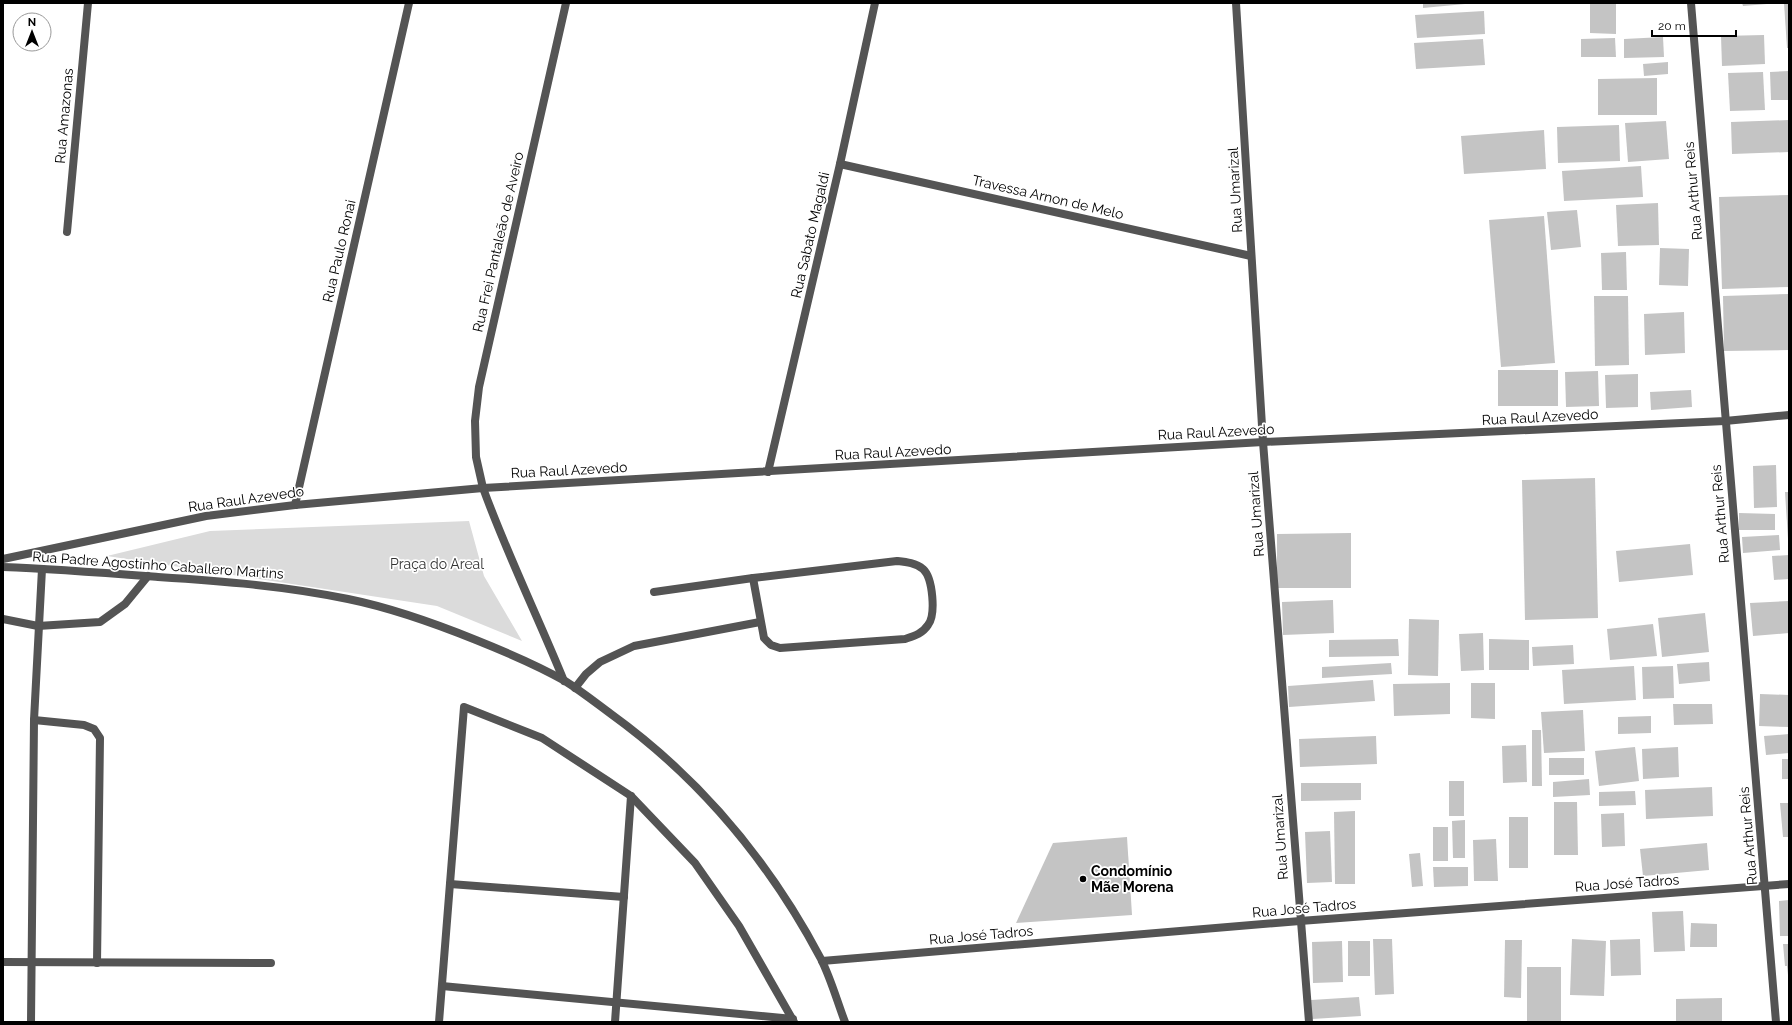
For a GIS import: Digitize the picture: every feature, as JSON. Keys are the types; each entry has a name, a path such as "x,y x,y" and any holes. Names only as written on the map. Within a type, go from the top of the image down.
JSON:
{"street":[{"name":"Rua Amazonas","path":"67,232 88,3"},
{"name":"Rua Paulo Ronai","path":"295,505 409,3"},
{"name":"Rua Frei Pantaleão de Aveiro","path":"564,681 533,606 514,567 483,488 476,457 476,421 479,387 566,3"},
{"name":"Rua Sabato Magaldi","path":"768,472 840,164 875,3"},
{"name":"Rua Umarizal","path":"1236,3 1263,442 1309,1022"},
{"name":"Rua Arthur Reis","path":"1691,3 1725,421 1766,886 1776,1022"},
{"name":"Travessa Arnon de Melo","path":"840,164 1252,256"},
{"name":"Rua Raul Azevedo","path":"3,559 206,516 295,505 483,488 1263,442 1725,421 1789,415"},
{"path":"654,592 753,578 897,561 911,562 924,569 931,582 932,609 929,624 919,634 905,639 780,648 771,645 764,638 753,578"},
{"name":"Rua Padre Agostinho Caballero Martins","path":"3,567 223,581 286,588 350,599 407,614 454,631 514,656 564,681 639,734 679,768 712,801 747,843 777,884 822,961 845,1022"},
{"path":"31,1022 34,720 42,569"},
{"path":"3,619 38,626 100,622 125,604 148,576"},
{"path":"575,688 586,674 600,662 634,646 760,622"},
{"path":"439,1022 464,707 542,738 631,796 695,863 739,926 794,1021"},
{"path":"34,720 84,725 94,729 100,738 97,964"},
{"path":"615,1022 631,796"},
{"path":"450,884 624,897"},
{"name":"Rua José Tadros","path":"822,961 1300,921 1789,884"},
{"path":"3,962 32,964 271,964"},
{"path":"442,986 616,1002 794,1021"}],"green space":[{"name":"Praça do Areal","path":"469,521 484,576 522,641 437,606 107,556 210,531"}],"building":[{"path":"1423,3 1465,3 1465,4 1423,8"},
{"path":"1590,3 1616,3 1616,34 1590,33"},
{"path":"1742,3 1767,3 1767,4 1743,6"},
{"path":"1784,3 1789,3 1789,48 1787,48"},
{"path":"1484,11 1485,34 1417,38 1415,15"},
{"path":"1764,35 1765,64 1722,66 1721,36"},
{"path":"1663,37 1664,57 1624,58 1624,39"},
{"path":"1615,38 1616,57 1581,57 1581,39"},
{"path":"1483,39 1485,65 1416,69 1414,43"},
{"path":"1668,62 1668,74 1644,76 1643,64"},
{"path":"1789,71 1789,100 1771,100 1770,72"},
{"path":"1763,72 1765,110 1730,111 1728,73"},
{"path":"1657,78 1657,115 1598,115 1598,79"},
{"path":"1789,120 1789,152 1732,154 1731,122"},
{"path":"1666,121 1669,159 1628,162 1625,123"},
{"path":"1619,125 1620,161 1558,163 1557,127"},
{"path":"1544,130 1546,169 1464,174 1461,136"},
{"path":"1641,166 1643,197 1564,201 1562,171"},
{"path":"1789,195 1789,287 1722,289 1719,197"},
{"path":"1658,203 1659,245 1618,246 1616,205"},
{"path":"1577,210 1581,247 1551,250 1547,212"},
{"path":"1544,216 1555,363 1501,367 1489,220"},
{"path":"1660,248 1689,249 1688,286 1659,285"},
{"path":"1626,252 1627,290 1602,290 1601,253"},
{"path":"1789,294 1789,350 1724,351 1723,296"},
{"path":"1594,296 1628,296 1629,365 1595,366"},
{"path":"1684,312 1685,353 1645,355 1644,314"},
{"path":"1498,370 1558,370 1558,406 1498,406"},
{"path":"1598,371 1599,406 1566,407 1565,372"},
{"path":"1638,374 1638,407 1606,408 1605,375"},
{"path":"1691,390 1692,407 1651,410 1650,392"},
{"path":"1776,465 1777,507 1754,508 1753,466"},
{"path":"1595,478 1598,618 1525,620 1522,480"},
{"path":"1785,492 1789,492 1789,539 1788,539"},
{"path":"1739,513 1775,514 1775,530 1739,530"},
{"path":"1351,533 1351,588 1277,588 1277,534"},
{"path":"1779,535 1780,550 1743,553 1742,537"},
{"path":"1690,544 1693,575 1619,582 1616,551"},
{"path":"1789,555 1789,579 1774,580 1772,556"},
{"path":"1333,600 1334,633 1283,635 1282,602"},
{"path":"1789,601 1789,633 1753,636 1750,603"},
{"path":"1705,613 1709,652 1662,657 1658,618"},
{"path":"1409,619 1439,620 1438,676 1408,675"},
{"path":"1653,624 1657,656 1610,660 1607,629"},
{"path":"1483,633 1484,670 1461,671 1459,634"},
{"path":"1398,639 1399,656 1329,657 1329,640"},
{"path":"1489,639 1529,640 1529,670 1489,670"},
{"path":"1573,645 1574,664 1533,666 1532,647"},
{"path":"1709,662 1710,681 1679,684 1677,664"},
{"path":"1391,663 1392,674 1322,678 1322,667"},
{"path":"1634,666 1636,700 1564,704 1562,670"},
{"path":"1673,666 1674,698 1643,699 1642,667"},
{"path":"1373,680 1375,701 1289,707 1288,686"},
{"path":"1450,683 1450,714 1394,716 1393,684"},
{"path":"1471,683 1495,683 1495,719 1471,718"},
{"path":"1760,694 1789,695 1789,727 1759,726"},
{"path":"1673,704 1712,704 1713,724 1674,725"},
{"path":"1583,710 1585,751 1544,753 1541,712"},
{"path":"1651,716 1651,733 1618,734 1618,717"},
{"path":"1532,730 1541,730 1542,786 1532,786"},
{"path":"1789,734 1789,753 1766,755 1764,736"},
{"path":"1376,736 1377,764 1300,767 1299,739"},
{"path":"1526,745 1527,782 1503,783 1502,746"},
{"path":"1635,747 1639,781 1599,786 1595,751"},
{"path":"1678,747 1679,777 1643,779 1642,749"},
{"path":"1549,758 1584,758 1584,775 1549,775"},
{"path":"1782,759 1789,759 1789,779 1782,779"},
{"path":"1589,779 1590,795 1553,797 1553,782"},
{"path":"1449,781 1464,781 1464,816 1449,816"},
{"path":"1301,783 1361,783 1361,800 1301,801"},
{"path":"1712,787 1713,816 1646,819 1645,790"},
{"path":"1635,791 1636,805 1599,806 1599,792"},
{"path":"1554,802 1577,802 1578,855 1554,855"},
{"path":"1780,803 1789,803 1789,837 1783,837"},
{"path":"1355,811 1355,884 1335,884 1334,812"},
{"path":"1624,813 1625,846 1602,847 1601,814"},
{"path":"1509,817 1528,817 1528,868 1509,868"},
{"path":"1465,820 1465,858 1453,858 1452,821"},
{"path":"1433,827 1448,827 1448,861 1433,861"},
{"path":"1330,831 1332,882 1307,883 1305,832"},
{"name":"Condomínio Mãe Morena","path":"1127,837 1132,915 1016,923 1053,843"},
{"path":"1496,839 1498,881 1474,881 1473,840"},
{"path":"1707,843 1709,870 1643,876 1640,849"},
{"path":"1420,853 1423,886 1412,887 1409,854"},
{"path":"1433,867 1468,867 1468,886 1434,887"},
{"path":"1789,900 1789,936 1780,936 1779,901"},
{"path":"1683,911 1685,951 1654,952 1652,912"},
{"path":"1691,923 1717,924 1717,947 1690,947"},
{"path":"1373,939 1392,939 1394,994 1375,995"},
{"path":"1572,939 1606,941 1604,996 1570,995"},
{"path":"1640,939 1641,975 1611,976 1610,940"},
{"path":"1505,940 1522,940 1521,998 1504,997"},
{"path":"1342,941 1343,982 1313,983 1312,942"},
{"path":"1348,941 1370,941 1370,976 1348,976"},
{"path":"1783,944 1789,944 1789,984 1787,966 1785,966"},
{"path":"1527,967 1561,967 1561,1022 1527,1022"},
{"path":"1359,997 1361,1016 1312,1019 1311,1000"},
{"path":"1722,998 1722,1022 1676,1022 1676,999"}],"place":[{"name":"Condomínio Mãe Morena","path":"1083,879"}]}
